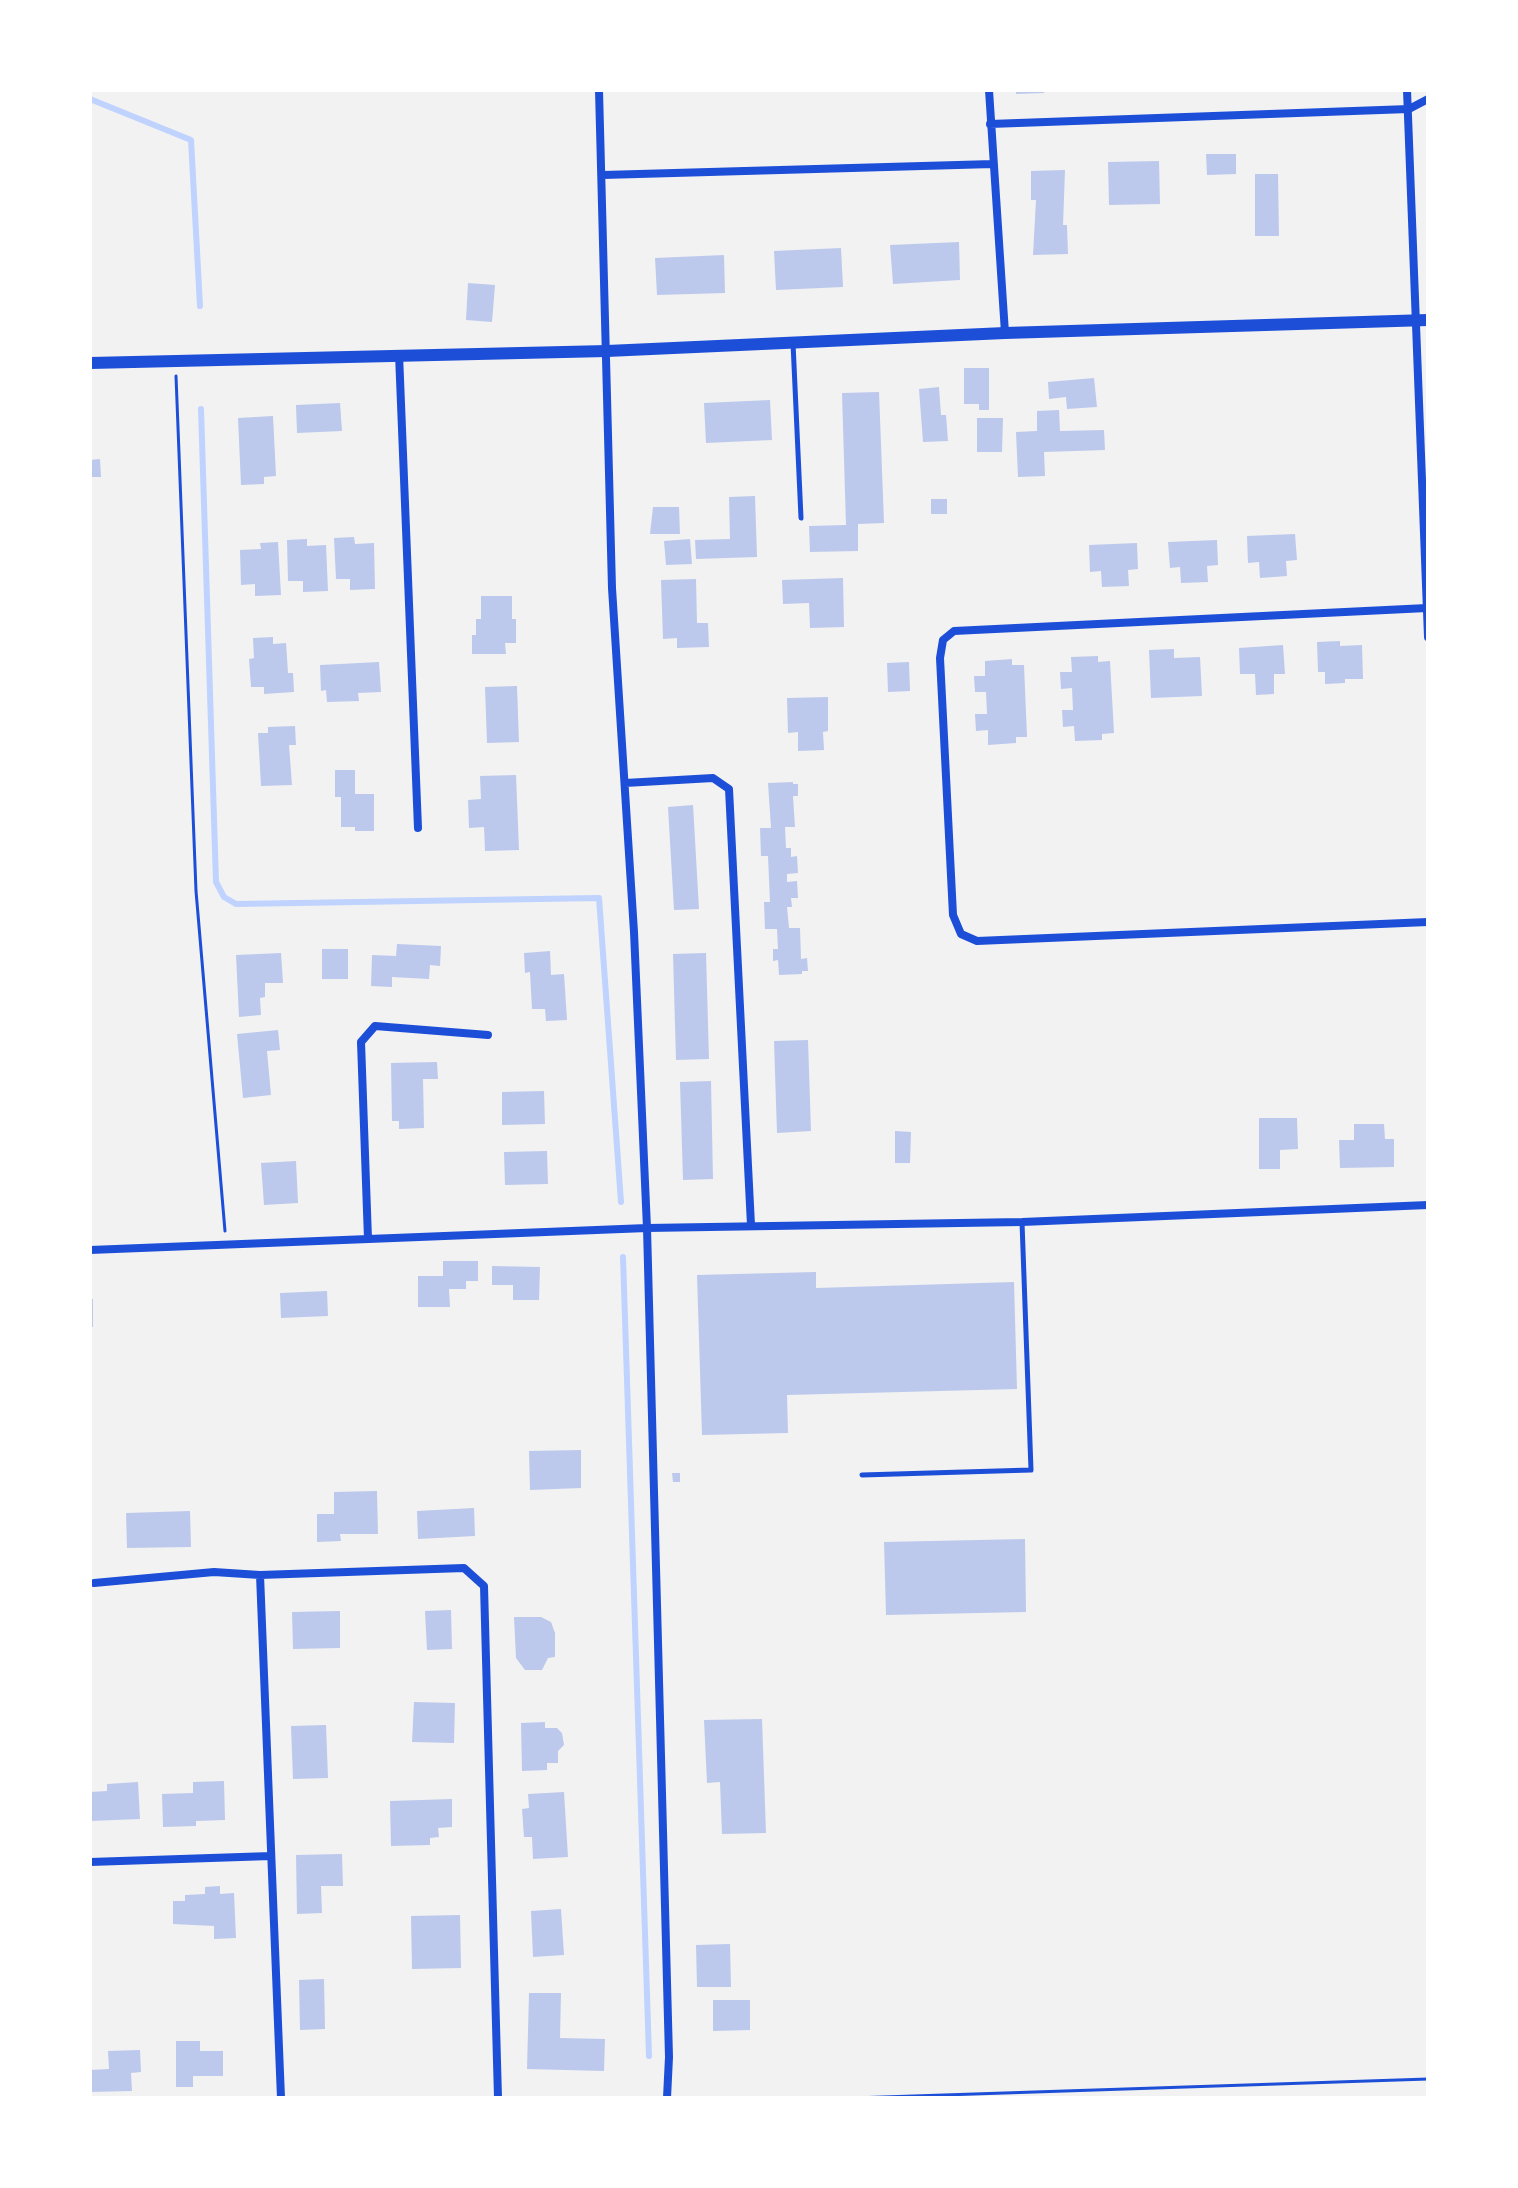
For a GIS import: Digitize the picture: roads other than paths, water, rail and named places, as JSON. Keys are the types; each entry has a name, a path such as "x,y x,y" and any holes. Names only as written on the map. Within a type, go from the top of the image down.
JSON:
{"street":[{"path":"599,90 612,588 634,932 647,1228 669,2057 667,2098"},
{"path":"989,90 1005,333"},
{"path":"1407,90 1422,320 1418,368 1424,441 1428,637"},
{"path":"990,124 1409,109 1428,99"},
{"path":"603,175 993,164"},
{"path":"90,363 607,351 1005,333 1422,320"},
{"path":"399,354 418,828"},
{"path":"1427,608 954,631 943,640 940,658 953,915 961,934 977,941 1428,922"},
{"path":"625,783 713,778 729,789 751,1225"},
{"path":"368,1239 361,1042 375,1026 488,1035"},
{"path":"90,1250 647,1228 1022,1222 1428,1205"},
{"path":"94,1583 214,1572 260,1575 464,1568 484,1586 498,2098"},
{"path":"260,1575 281,2098"},
{"path":"90,1862 271,1856"}],"lane":[{"path":"793,343 801,518"},
{"path":"862,1475 1031,1470 1022,1222"}],"waterway":[{"path":"90,99 191,140 200,306"},
{"path":"201,409 216,882 224,897 236,904 599,898 621,1202"},
{"path":"623,1257 649,2056"}]}
